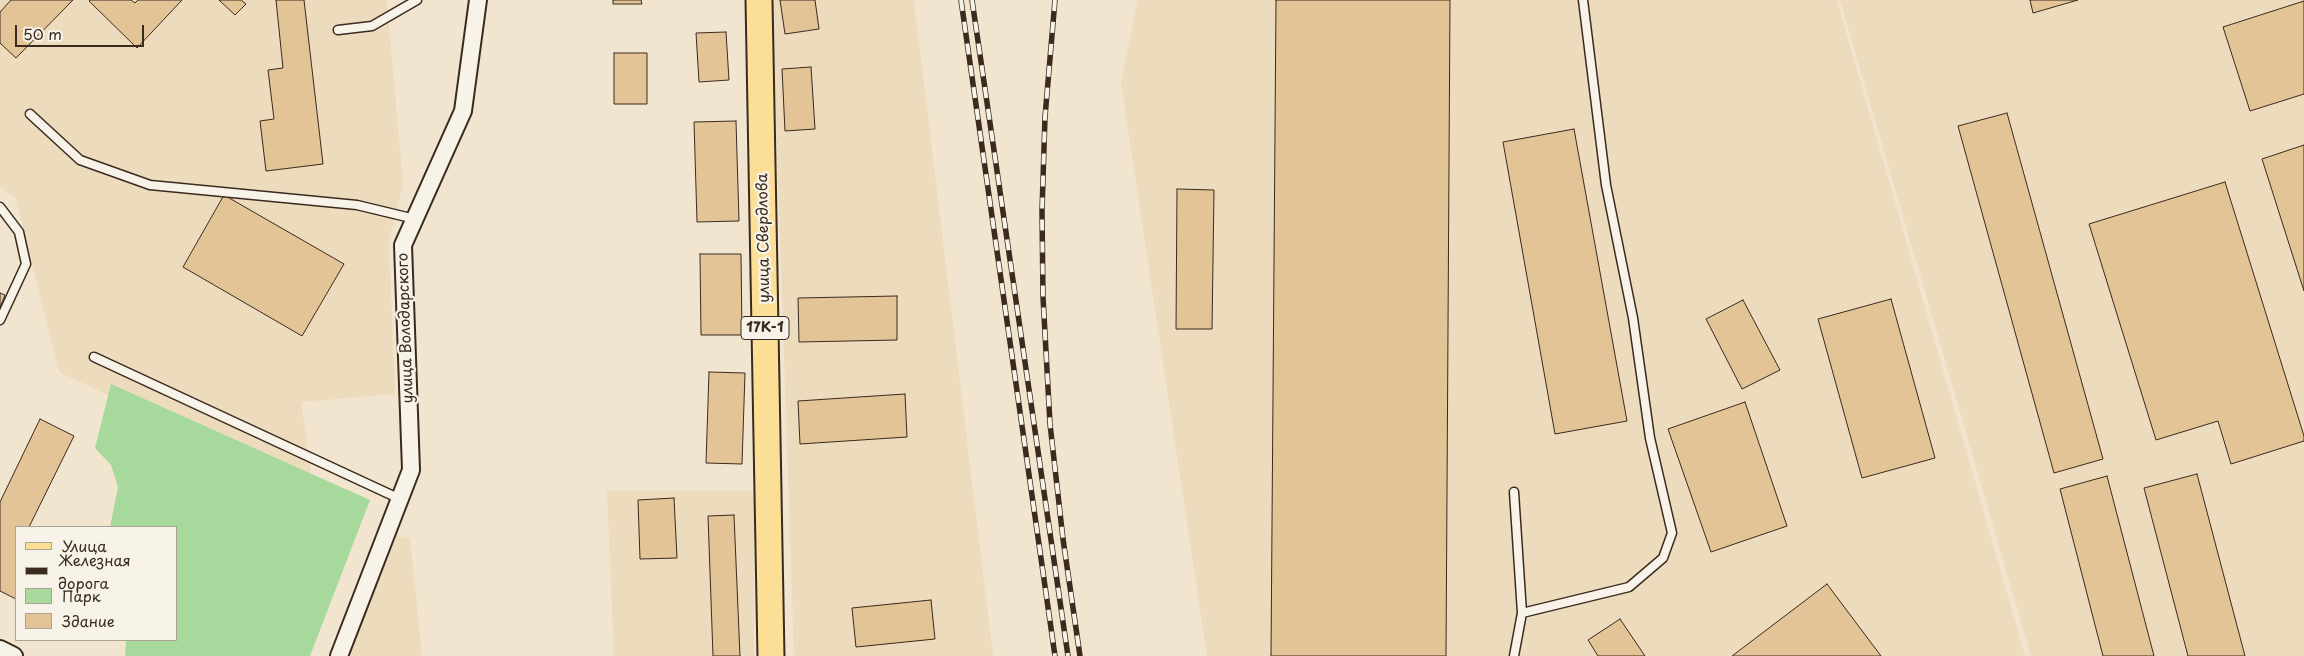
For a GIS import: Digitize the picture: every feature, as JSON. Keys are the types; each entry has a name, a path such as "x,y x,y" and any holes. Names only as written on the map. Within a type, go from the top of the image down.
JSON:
{"main road":[{"name":"улица Свердлова","path":"759,0 771,656"}],"street":[{"name":"улица Володарского","path":"339,656 411,470 403,245 464,111 478,0"},
{"path":"0,649 14,656"}],"lane":[{"path":"338,30 372,26 418,0"},
{"path":"1522,613 1629,587 1662,558 1672,533 1650,438 1633,318 1606,185 1583,0"},
{"path":"30,114 80,160 150,185 357,205 415,219"},
{"path":"0,207 18,232 26,264 0,320"},
{"path":"94,357 400,499"},
{"path":"1514,492 1522,613 1514,656"}],"shaded area":[{"path":"0,0 387,0 403,185 389,240 395,394 301,402 314,492 59,372 16,198 0,187"},
{"path":"772,0 914,0 993,656 794,656"},
{"path":"1138,0 1837,0 2025,656 1207,656 1121,83"},
{"path":"1840,0 2304,0 2304,656 2031,656"},
{"path":"607,491 754,491 754,656 614,656"},
{"path":"390,534 410,538 422,656 342,656"}],"green space":[{"path":"111,384 370,500 310,656 125,656 126,641 178,641 178,526 110,526 118,487 111,465 95,448"}],"building":[{"path":"11,0 73,0 16,58 0,43 0,12"},
{"path":"90,0 131,0 135,3 138,0 182,0 137,48"},
{"path":"219,0 241,0 246,4 235,15"},
{"path":"276,0 304,0 323,164 266,171 260,121 274,119 268,70 283,68"},
{"path":"613,0 641,0 642,4 613,4"},
{"path":"780,0 815,0 819,29 785,34"},
{"path":"1276,0 1450,0 1446,656 1271,656"},
{"path":"2030,0 2078,0 2033,13"},
{"path":"2304,1 2304,94 2250,111 2223,27"},
{"path":"726,32 729,80 699,82 696,33"},
{"path":"614,53 647,53 647,104 614,104"},
{"path":"811,67 815,129 785,131 782,69"},
{"path":"2007,113 2103,459 2054,473 1958,126"},
{"path":"736,121 739,221 697,222 694,122"},
{"path":"1574,129 1627,421 1555,434 1503,142"},
{"path":"2304,145 2304,291 2262,159"},
{"path":"2225,182 2304,436 2304,441 2231,464 2218,421 2156,440 2089,224"},
{"path":"1177,189 1214,190 1212,329 1176,329"},
{"path":"224,195 344,264 302,336 183,267"},
{"path":"700,254 741,254 742,335 701,335"},
{"path":"0,293 5,295 0,308"},
{"path":"897,296 897,340 799,342 798,298"},
{"path":"1891,299 1935,458 1862,478 1818,319"},
{"path":"1743,300 1780,370 1742,389 1706,319"},
{"path":"709,372 745,373 742,464 706,463"},
{"path":"905,394 907,437 800,444 798,401"},
{"path":"1745,402 1787,526 1711,552 1668,429"},
{"path":"40,419 74,436 29,526 15,526 15,598 0,591 0,502"},
{"path":"2197,474 2245,656 2188,656 2144,488"},
{"path":"2107,476 2154,656 2103,656 2060,489"},
{"path":"674,498 677,558 640,559 638,500"},
{"path":"734,515 740,656 713,656 708,516"},
{"path":"1827,584 1881,656 1732,656"},
{"path":"931,600 935,639 856,647 852,608"},
{"path":"1620,619 1645,656 1598,656 1588,640"}],"railway":[{"path":"961,0 1055,656"},
{"path":"972,0 1068,656"},
{"path":"1055,0 1045,117 1042,211 1043,297 1050,424 1063,539 1080,656"}]}
